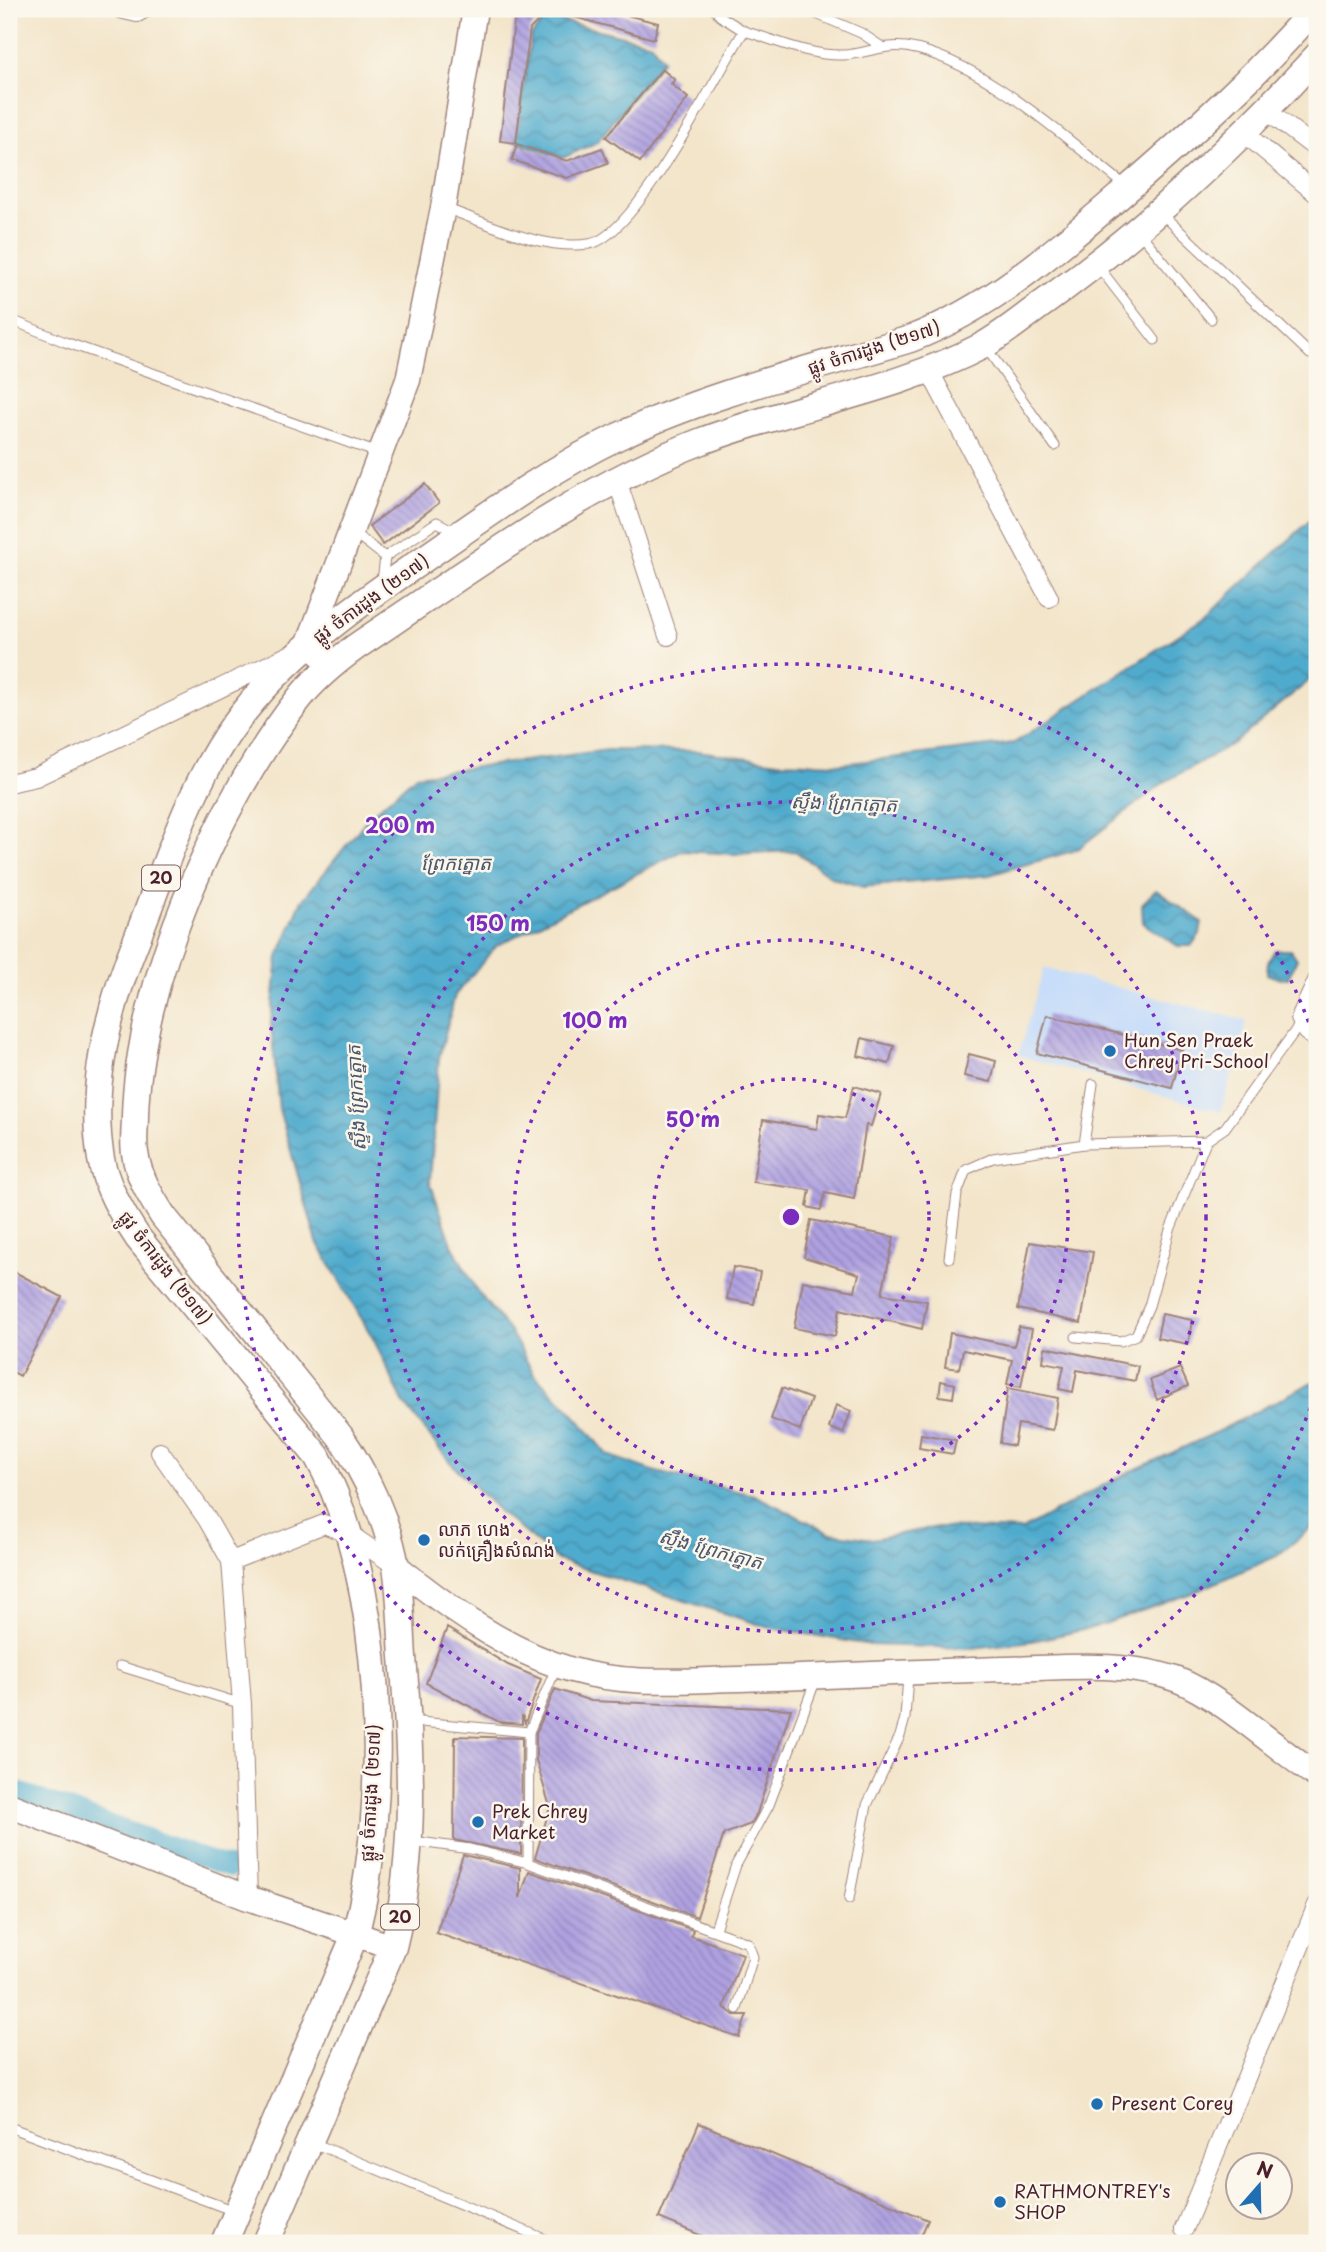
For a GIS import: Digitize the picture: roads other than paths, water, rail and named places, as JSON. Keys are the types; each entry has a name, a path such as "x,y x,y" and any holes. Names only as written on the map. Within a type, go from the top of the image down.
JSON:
{"main road":[{"name":"ផ្លូវ ចំការដូង (២១៧)","path":"224,2243 355,1935 364,1901 374,1811 376,1742 370,1634 349,1534 333,1485 317,1456 138,1238 117,1206 101,1160 97,1098 107,1026 122,976 200,783 235,723 274,676 347,611 552,471 641,427 690,406 945,326 973,310 1062,245 1129,188 1241,87 1314,9"},
{"name":"ផ្លូវ ចំការដូង (២១៧)","path":"266,2243 393,1947 402,1911 408,1840 409,1721 396,1566 361,1467 340,1436 163,1216 145,1187 135,1153 136,1101 143,1038 180,916 232,802 266,745 299,698 332,664 567,507 617,480 701,441 929,370 984,345 1097,265 1267,111 1317,56"},
{"path":"151,903 180,916"}],"street":[{"path":"120,9 137,13 144,9"},
{"path":"9,783 36,777 308,645 408,380 443,208 475,9"},
{"path":"1267,111 1317,149"},
{"path":"1243,132 1317,194"},
{"path":"929,370 1049,598"},
{"path":"617,480 668,636"},
{"path":"308,645 332,664"},
{"path":"1317,981 1301,1009 1300,1024 1317,1040"},
{"path":"160,1452 207,1519 230,1561 242,1704 248,1898"},
{"path":"230,1561 324,1524 349,1534 396,1566 445,1605 503,1640 557,1665 606,1677 650,1681 1077,1668 1127,1670 1178,1681 1222,1707 1317,1776"},
{"path":"9,1805 248,1898 393,1947"},
{"path":"1184,2229 1317,1905"}],"lane":[{"path":"715,9 720,16 744,31 800,48 839,55 861,54 882,47 907,47 949,62 1005,92 1129,188"},
{"path":"804,9 861,33 882,47"},
{"path":"443,208 539,242 590,245 614,232 649,189 744,31"},
{"path":"1158,211 1310,354"},
{"path":"1136,229 1211,320"},
{"path":"1097,265 1154,340"},
{"path":"9,318 65,342 380,454"},
{"path":"984,345 1055,446"},
{"path":"381,588 385,557 437,522 460,534"},
{"path":"352,530 385,557"},
{"path":"949,1258 957,1194 966,1170 993,1158 1084,1144 1206,1141 1225,1128 1300,1024"},
{"path":"1084,1144 1093,1084"},
{"path":"1076,1337 1121,1341 1136,1335 1149,1306 1170,1230 1206,1141"},
{"path":"528,1863 529,1732 557,1665"},
{"path":"120,1666 242,1704"},
{"path":"849,1899 867,1805 900,1736 905,1718 908,1674"},
{"path":"715,1930 736,1865 769,1805 816,1677"},
{"path":"409,1721 529,1732"},
{"path":"408,1840 470,1849 528,1863 748,1942 752,1950 751,1970 737,2009"},
{"path":"9,2127 237,2212"},
{"path":"309,2141 547,2239"}],"water":[{"path":"546,17 651,43 663,60 597,142 563,158 516,141 531,36"},
{"name":"ព្រែកត្នោត","path":"1317,514 1317,674 1234,743 1163,783 1076,850 989,875 863,887 833,878 795,851 734,854 681,851 496,946 455,995 439,1058 430,1182 453,1247 477,1291 511,1333 534,1374 573,1413 607,1455 656,1472 754,1495 831,1533 872,1539 938,1527 1022,1530 1119,1477 1213,1434 1317,1380 1317,1523 1277,1556 1190,1594 1092,1628 1032,1641 972,1648 870,1645 767,1627 558,1560 503,1515 450,1462 403,1402 374,1340 317,1242 279,1109 271,1023 278,957 301,902 369,817 416,775 608,750 697,751 778,762 841,764 1014,743 1206,617"},
{"path":"1156,890 1202,922 1200,934 1191,946 1178,946 1143,923 1142,904"},
{"path":"1275,950 1291,950 1297,959 1288,978 1281,979 1267,974 1268,962"}],"waterway":[{"path":"9,1788 231,1868"}],"place":[{"name":"Hun Sen Praek Chrey Pri-School","path":"1110,1051"},
{"name":"លាភ ហេង លក់គ្រឿងសំណង់","path":"424,1540"},
{"name":"Prek Chrey Market","path":"478,1822"},
{"name":"Present Corey","path":"1097,2104"},
{"name":"RATHMONTREY's SHOP","path":"1000,2202"}],"water label":[{"name":"ស្ទឹង ព្រែកត្នោត","path":"844,803"},
{"name":"ស្ទឹង ព្រែកត្នោត","path":"356,1098"},
{"name":"ស្ទឹង ព្រែកត្នោត","path":"711,1549"}]}
